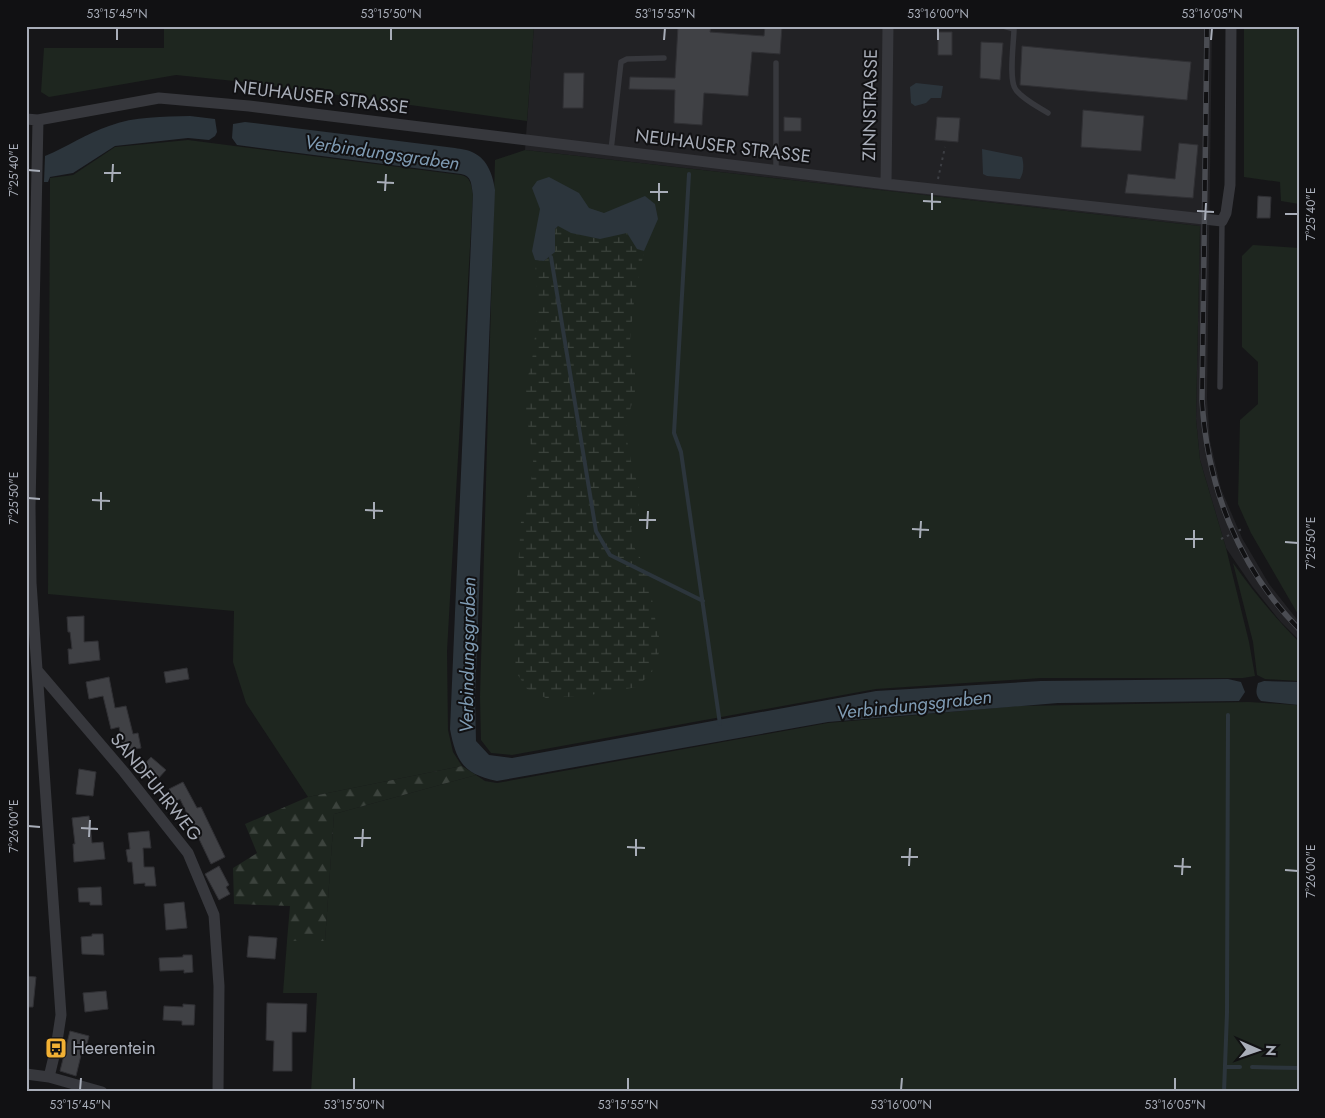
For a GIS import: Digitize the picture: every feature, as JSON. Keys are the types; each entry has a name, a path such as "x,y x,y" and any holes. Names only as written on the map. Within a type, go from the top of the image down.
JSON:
{"street":[{"name":"ZINNSTRASSE","path":"886,184 888,26"},
{"path":"1222,221 1226,213 1230,185 1231,26"},
{"name":"NEUHAUSER STRASSE","path":"32,119 159,98 250,106 936,190 1222,221"},
{"path":"32,119 31,583 61,1014 49,1077"},
{"name":"SANDFUHRWEG","path":"37,670 124,772 188,852 214,915 219,986 218,1092"},
{"path":"26,1074 49,1077 102,1092"}],"lane":[{"path":"1003,26 1014,28 1012,80 1015,89 1024,98 1048,113"},
{"path":"611,150 621,62 627,59 664,58"},
{"path":"776,63 776,170"},
{"path":"1220,387 1222,221"}],"path":[{"path":"936,190 945,147"},
{"path":"1222,539 1244,528"}],"shaded area":[{"path":"534,26 1212,26 1207,399 1210,441 1221,489 1242,538 1269,584 1299,622 1299,640 1280,621 1252,586 1226,548 1200,460 1196,419 1200,226 525,150"}],"green space":[{"path":"164,26 534,26 527,121 244,82 176,75 49,97 41,92 44,48 164,48"},
{"path":"1244,26 1299,26 1299,204 1281,201 1280,182 1244,177"},
{"path":"188,140 461,175 470,182 473,194 447,651 448,730 453,752 462,766 308,797 246,703 233,662 234,611 48,594 50,178 73,175 115,147"},
{"path":"525,150 1200,226 1196,419 1200,460 1226,548 1249,642 1255,676 1243,678 1041,678 876,689 512,755 491,753 481,740 480,697 495,160"},
{"path":"558,226 571,233 600,239 627,233 637,249 644,251 634,301 629,350 635,372 635,391 625,430 632,466 639,488 639,506 631,528 634,547 650,575 653,608 661,647 652,672 637,687 584,696 546,698 527,689 516,672 514,633 521,521 534,468 524,395 533,354 538,308 535,260 544,261 555,252 555,229"},
{"path":"1253,245 1299,248 1299,616 1251,533 1238,504 1240,420 1258,404 1258,362 1242,347 1242,256"},
{"path":"1233,563 1264,604 1299,642 1299,681 1265,679 1257,675 1253,642"},
{"path":"1249,702 1299,706 1299,1092 311,1092 317,993 283,993 287,941 325,940 334,814 476,775 485,781 497,783 828,723 1017,706"},
{"path":"462,766 476,775 334,814 325,941 287,941 290,906 234,904 233,868 257,853 245,824 308,797"}],"water":[{"path":"916,83 943,86 941,98 931,98 926,103 915,106 911,103 910,87"},
{"path":"190,116 215,119 217,132 215,136 209,140 188,138 115,146 73,173 50,177 48,182 44,182 45,156 93,132 129,120"},
{"name":"Verbindungsgraben","path":"245,122 470,151 483,160 493,179 495,190 475,697 476,741 489,755 512,758 876,691 1041,681 1228,679 1241,682 1245,692 1239,701 1058,703 828,722 497,781 476,774 469,770 459,758 450,729 473,194 470,181 465,175 461,174 237,145 232,138 233,124"},
{"path":"982,149 1022,157 1023,168 1020,179 983,174"},
{"path":"549,177 579,193 589,208 604,213 645,196 655,204 658,219 644,251 637,249 627,233 600,239 571,233 558,226 555,229 555,252 544,261 535,260 532,251 540,209 532,188 537,181"},
{"path":"1264,681 1299,682 1299,705 1261,701 1257,695 1257,688 1258,683"}],"building":[{"path":"678,26 711,26 710,32 764,36 765,26 782,26 780,54 752,52 748,96 704,93 702,125 674,123 675,90 629,89 630,77 675,78"},
{"path":"938,32 952,32 952,55 938,55"},
{"path":"981,42 1003,43 1000,80 980,78"},
{"path":"1022,46 1191,62 1187,100 1020,85"},
{"path":"564,73 584,73 583,108 563,108"},
{"path":"1083,110 1144,116 1141,151 1081,147"},
{"path":"784,117 801,118 801,131 784,131"},
{"path":"937,117 960,118 958,142 935,140"},
{"path":"1179,143 1198,145 1193,198 1125,193 1128,174 1175,179"},
{"path":"1258,196 1271,197 1270,218 1257,218"},
{"path":"84,616 84,642 98,641 100,660 69,664 68,649 72,649 67,617"},
{"path":"187,668 189,679 166,683 164,672"},
{"path":"109,677 115,708 126,706 133,734 138,733 141,748 124,751 119,727 111,729 103,696 89,699 86,682"},
{"path":"151,757 166,770 156,781 141,768"},
{"path":"79,769 96,772 93,796 76,794"},
{"path":"183,782 197,808 201,807 225,857 211,864 180,799 175,802 169,789"},
{"path":"89,816 92,843 103,842 105,859 74,862 73,844 75,844 72,818"},
{"path":"149,831 151,848 143,848 144,867 154,867 156,886 145,886 145,883 134,884 132,862 128,862 126,850 130,849 128,833"},
{"path":"219,866 229,885 226,887 230,894 219,900 205,874"},
{"path":"101,887 102,905 90,905 90,902 79,902 78,888"},
{"path":"184,902 187,928 166,930 164,904"},
{"path":"92,934 103,934 104,955 82,954 81,937 92,936"},
{"path":"249,936 277,938 275,959 247,957"},
{"path":"183,955 192,955 193,972 184,973 184,970 160,971 159,958 183,957"},
{"path":"26,976 36,977 33,1007 26,1007"},
{"path":"106,991 108,1009 85,1012 83,993"},
{"path":"267,1003 307,1004 306,1032 292,1032 292,1071 273,1071 274,1041 266,1040"},
{"path":"183,1004 195,1005 194,1025 182,1025 182,1021 163,1020 164,1006 183,1007"},
{"path":"70,1031 89,1036 85,1052 82,1051 76,1076 60,1071"}],"waterway":[{"path":"689,174 674,433 681,452 720,724"},
{"path":"551,257 596,531 610,555 703,601"},
{"path":"1224,1092 1227,1013 1228,715"},
{"path":"1225,1067 1240,1067"},
{"path":"1252,1067 1299,1068"}],"railway":[{"path":"1207,26 1202,400 1205,432 1219,494 1243,552 1259,579 1299,629"}],"place":[{"name":"Heerentein","path":"56,1048"}]}
